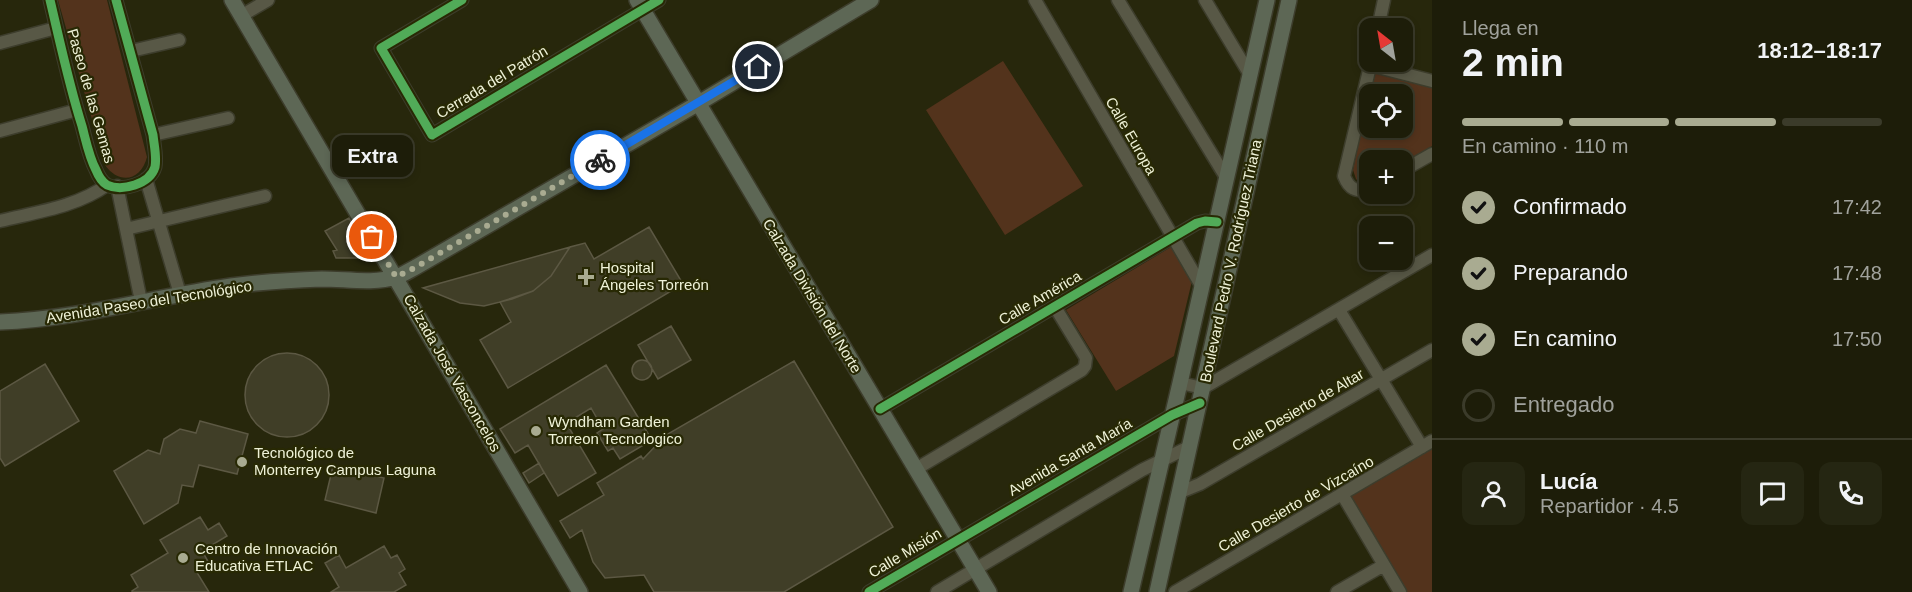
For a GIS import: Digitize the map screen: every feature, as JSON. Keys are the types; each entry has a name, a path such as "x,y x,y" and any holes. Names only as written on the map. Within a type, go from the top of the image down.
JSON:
{"main road":[{"name":"Calzada José Vasconcelos","path":"232,0 580,592"},
{"name":"Avenida Paseo del Tecnológico","path":"0,322 67,317 180,294 282,281 371,280 396,277 698,104 871,0"},
{"name":"Boulevard Pedro V. Rodríguez Triana","path":"1131,592 1267,0"},
{"name":"Boulevard Pedro V. Rodríguez Triana","path":"1157,592 1290,0"},
{"name":"Calzada División del Norte","path":"640,5 989,592"},
{"path":"1250,75 1260,91 1261,124"}],"street":[{"name":"Paseo de las Gemas","path":"50,0 77,110 94,167 100,177 112,185 126,230 141,301"},
{"path":"0,221 72,203 112,185 135,184 146,179 155,166 153,135 116,0"},
{"path":"241,16 268,0"},
{"name":"Cerrada del Patrón","path":"462,0 381,48 432,135 640,5"},
{"path":"640,5 659,0"},
{"name":"Calle Europa","path":"1035,0 1202,287"},
{"path":"1118,0 1227,178"},
{"path":"1205,0 1250,75"},
{"path":"1380,18 1384,0"},
{"path":"0,43 56,28"},
{"path":"131,51 179,40"},
{"path":"1359,191 1353,189 1344,176 1369,72"},
{"path":"1402,72 1432,81"},
{"path":"0,131 77,110"},
{"path":"153,135 228,118"},
{"path":"1413,165 1432,154"},
{"path":"146,179 180,294"},
{"path":"126,230 265,196"},
{"name":"Calle América","path":"880,409 1197,223 1217,222"},
{"name":"Avenida Santa María","path":"957,539 1172,415 1339,310 1432,255"},
{"path":"916,469 1085,366 1086,358 1054,307"},
{"path":"1339,310 1381,379 1427,444"},
{"name":"Calle Desierto de Altar","path":"1178,493 1200,484 1432,350"},
{"path":"1180,383 1202,395"},
{"name":"Calle Desierto de Vizcaíno","path":"1175,592 1427,444"},
{"path":"937,592 1142,470 1189,447"},
{"path":"1342,494 1400,592"},
{"name":"Calle Misión","path":"869,592 957,539"},
{"path":"1337,592 1384,565"}],"shaded area":[{"path":"58,0 107,0 147,157 140,171 129,178 117,176 105,165"},
{"path":"1003,61 1083,186 1005,235 926,110"},
{"path":"1373,72 1432,85 1432,146 1413,158 1413,150 1359,150 1359,182 1353,170 1359,138 1413,138 1413,84 1370,84"},
{"path":"1171,247 1192,281 1174,356 1116,391 1066,310"},
{"path":"1432,449 1432,592 1406,592 1348,496"}],"building":[{"path":"349,218 373,258 336,258 333,251 337,250 325,231"},
{"path":"649,227 683,284 508,388 480,340 511,322 500,302 533,291 551,276 570,247 585,243 594,259"},
{"path":"570,247 551,276 533,291 512,299 484,306 460,303 423,288"},
{"path":"671,326 691,360 658,379 638,345"},
{"path":"279,353 295,353 311,360 322,371 329,387 326,411 317,425 295,437 279,437 263,430 252,419 245,403 245,387 252,371 263,360"},
{"path":"642,360 649,363 652,370 649,377 642,380 635,377 632,370 635,363"},
{"path":"794,361 893,527 784,592 654,592 644,575 605,578 593,562 582,530 570,538 560,521 604,495 597,483 641,456 643,459 666,435"},
{"path":"45,364 79,421 5,466 0,458 0,391"},
{"name":"Wyndham Garden Torreon Tecnologico","path":"606,365 652,440 620,459 613,448 608,451 597,433 603,429 591,408 570,421 572,423 568,426 596,473 558,496 528,445 515,453 500,429"},
{"path":"200,421 248,434 237,474 199,465 193,487 182,485 178,503 144,524 114,471 148,450 160,454 164,439 180,429 196,433"},
{"path":"539,463 544,473 529,483 523,473"},
{"path":"333,466 384,478 376,513 325,500"},
{"name":"Centro de Innovación Educativa ETLAC","path":"200,517 208,530 219,523 227,536 202,551 209,563 196,571 209,592 132,592 138,587 131,575 168,553 160,540"},
{"path":"384,546 391,558 397,555 405,569 399,573 406,585 394,592 331,592 339,587 325,563 339,555 346,568"}],"cycle path":[{"path":"50,0 91,160 103,182 120,188 135,185 148,178 155,167 156,159 153,135 116,0"},
{"path":"462,0 381,48 432,135 659,0"},
{"path":"880,409 1197,223 1217,222"},
{"path":"869,592 1172,415 1200,403"}],"way so far":[{"path":"372,237 396,277 600,160"}],"place":[{"name":"Extra","path":"372,237"},
{"name":"Hospital Ángeles Torreón","path":"586,277"},
{"name":"Wyndham Garden Torreon Tecnologico","path":"536,431"},
{"name":"Tecnológico de Monterrey Campus Laguna","path":"242,462"},
{"name":"Centro de Innovación Educativa ETLAC","path":"183,558"}],"route":[{"path":"600,160 758,67"}]}
